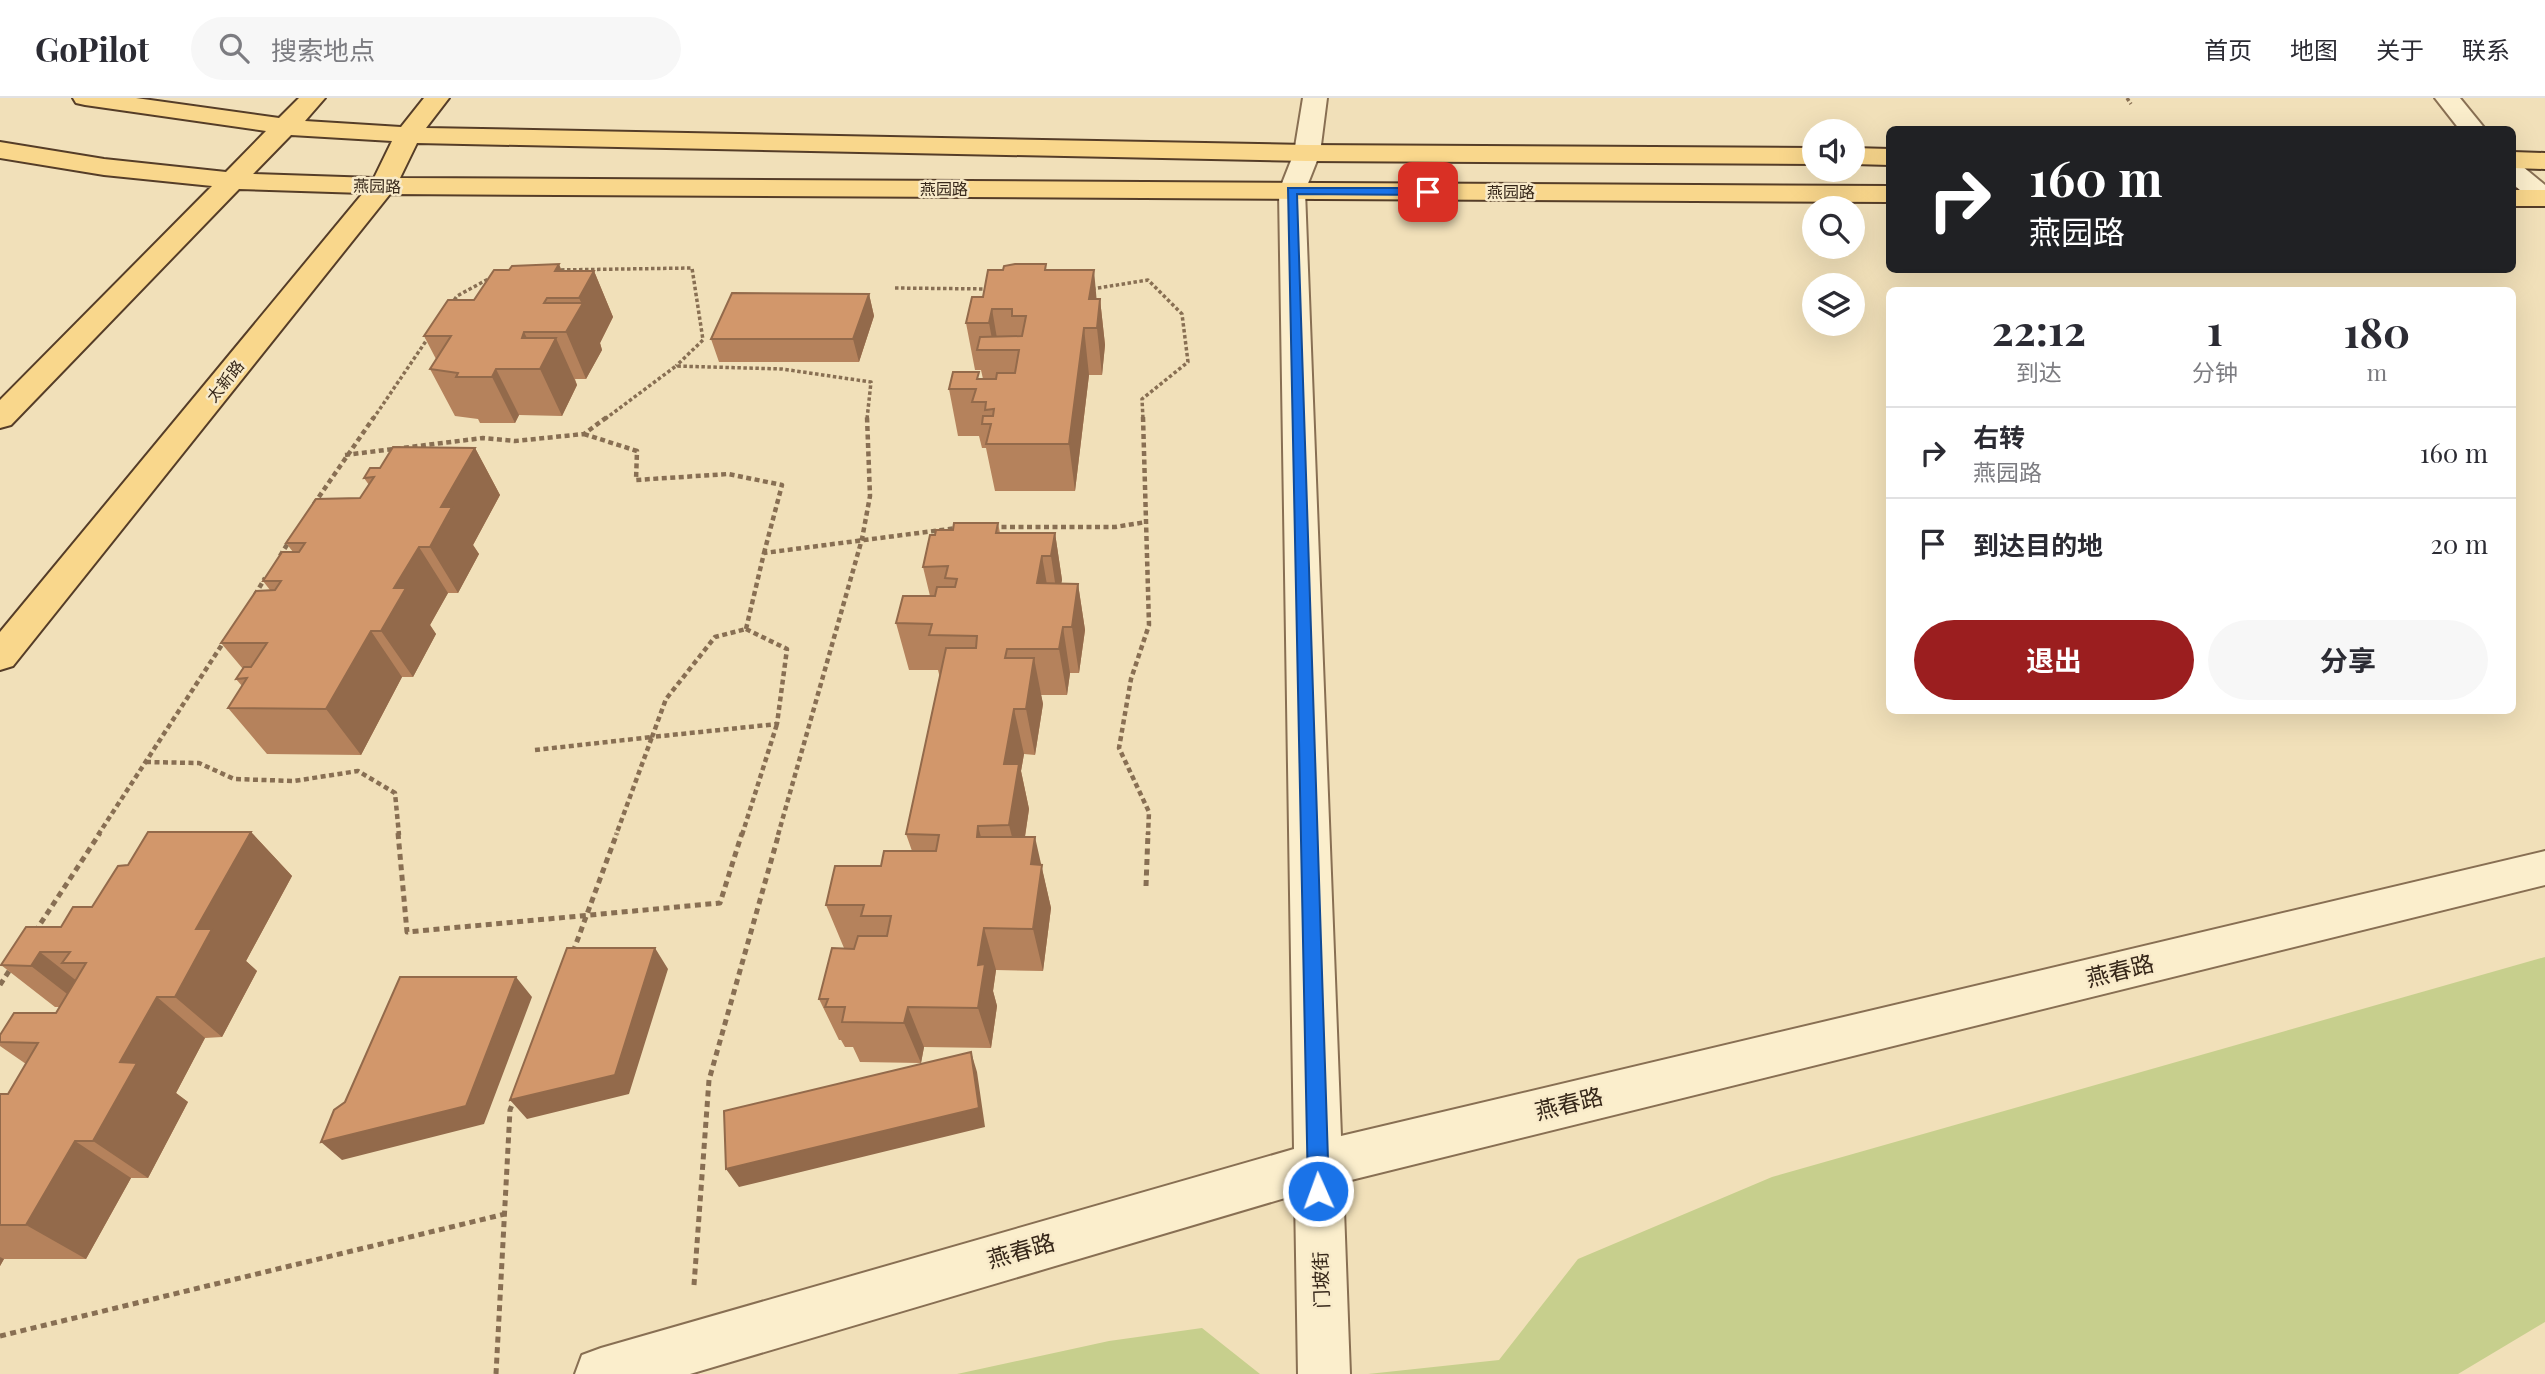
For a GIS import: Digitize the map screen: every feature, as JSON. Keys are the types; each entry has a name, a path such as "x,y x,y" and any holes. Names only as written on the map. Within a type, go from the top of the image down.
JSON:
{"main road":[{"name":"燕园路","path":"85,98 287,127 408,135 1307,153 1802,156"},
{"path":"0,418 313,98"},
{"name":"太新路","path":"0,657 383,186 408,135 437,98"},
{"name":"燕园路","path":"0,150 104,167 234,181 383,186 1886,194"},
{"path":"1865,156 1886,157"},
{"path":"2516,160 2545,161"},
{"path":"2516,198 2545,198"}],"street":[{"name":"门坡街","path":"1315,98 1307,153 1292,191 1324,1374"},
{"path":"2447,98 2471,126"},
{"path":"2516,174 2545,198"},
{"name":"燕春路","path":"601,1374 1318,1165 2545,868"}],"path":[{"path":"2127,98 2131,104"},
{"path":"544,270 692,268 703,340 676,366 584,434"},
{"path":"449,307 457,296 503,270"},
{"path":"1084,290 1147,280 1182,314 1188,362 1142,399 1149,625 1131,679 1119,748 1149,811 1146,886"},
{"path":"895,288 990,289"},
{"path":"308,512 433,330"},
{"path":"676,366 782,369 871,382 867,422 870,496 862,539 709,1080 690,1348"},
{"path":"345,455 483,438 515,441 584,434 638,452 636,480 726,473 756,475 782,485 746,629"},
{"path":"981,527 1041,530 1115,527 1146,522"},
{"path":"764,553 969,526"},
{"path":"279,557 294,535"},
{"path":"249,603 271,569"},
{"path":"146,762 199,763 234,779 294,781 358,771 395,793 407,932 588,915 720,903 777,724 786,649 746,629 715,637 666,699 588,915 569,964"},
{"path":"29,940 227,637"},
{"path":"535,750 777,724"},
{"path":"0,985 15,963"},
{"path":"496,1374 510,1111 515,1098"},
{"path":"0,1336 505,1214"}],"green space":[{"path":"2545,957 2545,1322 2458,1374 1368,1374 1499,1360 1578,1259 1772,1177"},
{"path":"1202,1328 1260,1374 957,1374 1109,1341"}],"building":[{"path":"559,264 555,271 594,271 579,298 547,298 544,303 583,303 566,332 524,332 522,338 556,338 540,369 496,369 492,377 456,377 458,373 430,369 451,336 424,336 448,300 474,300 494,270 509,270 512,266"},
{"path":"1046,264 1045,270 1094,270 1089,299 1100,299 1097,328 1084,328 1069,444 986,444 991,424 982,424 983,416 993,416 994,409 985,410 986,402 972,402 976,389 949,389 953,372 979,372 977,379 996,379 997,373 1015,373 1019,350 977,350 980,337 1022,336 1026,316 1012,316 1012,309 992,309 989,323 966,323 972,297 983,297 988,270 1003,270 1004,266"},
{"path":"732,293 869,294 853,339 711,339"},
{"path":"393,447 475,448 441,507 452,507 430,547 419,547 394,588 406,588 381,631 371,631 326,709 228,708 247,678 236,679 244,667 251,667 267,643 221,643 256,591 275,590 281,581 263,581 282,552 299,552 305,543 286,543 316,499 360,498 374,477 364,478 370,468 380,468"},
{"path":"954,523 998,523 996,533 1055,533 1051,556 1042,556 1037,583 1078,584 1072,627 1063,627 1059,649 1007,649 1005,658 1034,658 1026,709 1014,709 1004,764 1019,764 1009,825 978,826 977,837 1035,837 1031,864 1042,865 1033,929 984,928 978,965 985,964 978,1008 908,1007 904,1023 842,1022 845,1007 825,1007 828,999 819,999 832,948 854,949 858,936 887,936 891,916 861,916 864,905 826,905 835,866 881,866 884,851 936,851 939,835 906,834 946,648 976,648 977,636 929,635 932,624 896,623 903,596 935,596 937,587 955,587 957,579 945,578 948,566 923,567 930,535 935,535 936,530 953,530"},
{"path":"148,832 251,832 196,929 212,929 175,997 157,997 120,1062 137,1063 93,1141 75,1141 26,1225 0,1225 0,1094 8,1094 38,1043 0,1042 0,1035 14,1013 56,1013 86,963 62,963 70,952 40,952 31,966 1,965 26,927 61,927 73,907 92,907 118,866 128,865"},
{"path":"567,948 655,948 615,1075 510,1100"},
{"path":"400,977 516,977 466,1106 321,1142 334,1110 345,1102"},
{"path":"971,1052 979,1108 726,1169 724,1111"}],"route":[{"path":"1318,1191 1292,191 1428,192"}]}
